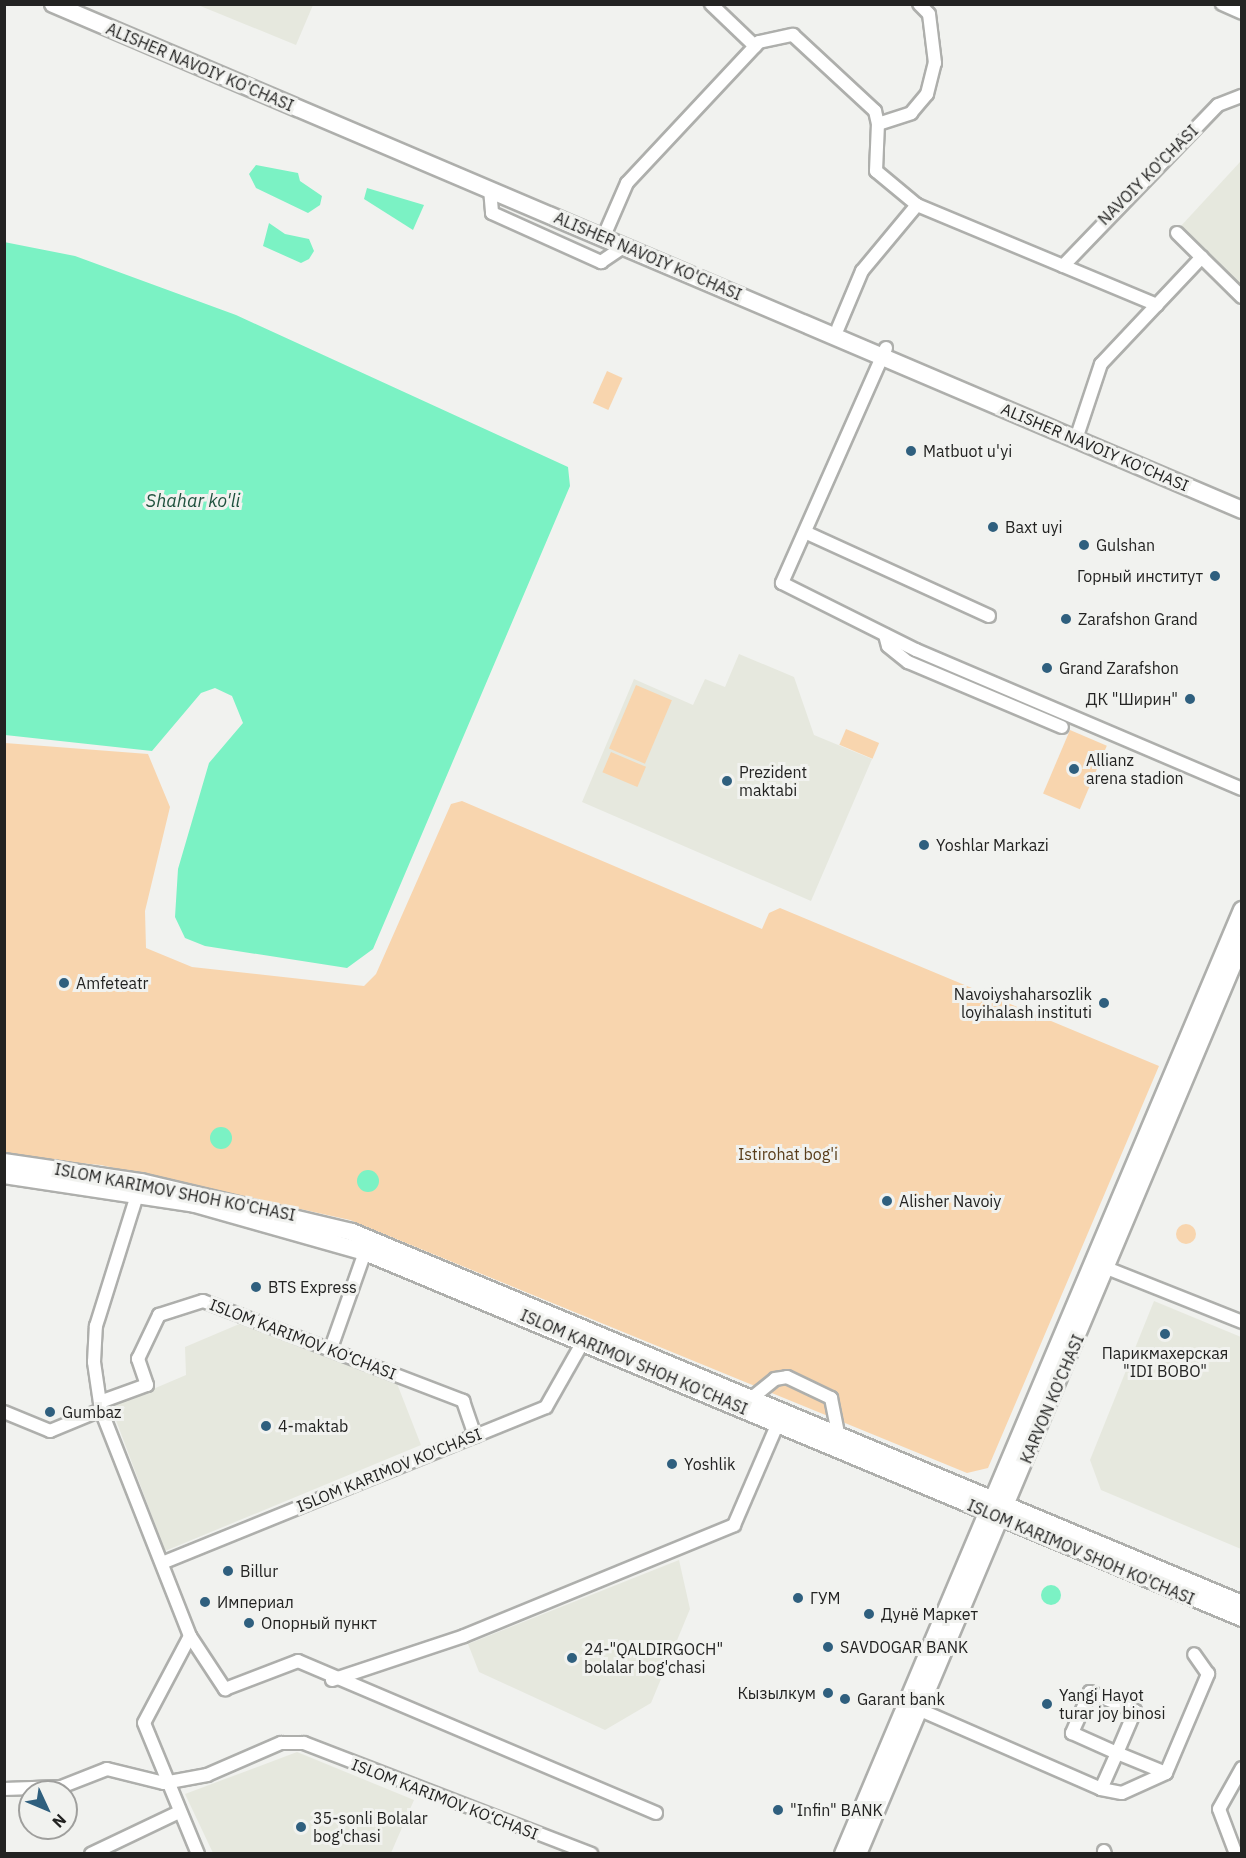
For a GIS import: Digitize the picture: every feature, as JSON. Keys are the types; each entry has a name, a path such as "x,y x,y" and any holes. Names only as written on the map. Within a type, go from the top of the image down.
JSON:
{"main road":[{"name":"ALISHER NAVOIY KO'CHASI","path":"53,4 375,135"},
{"name":"ALISHER NAVOIY KO'CHASI","path":"81,4 375,135 1077,435 1242,510"},
{"name":"ALISHER NAVOIY KO'CHASI","path":"438,162 490,189 838,328 884,352"},
{"name":"ALISHER NAVOIY KO'CHASI","path":"1077,435 1242,500"},
{"path":"1101,1266 1242,910"},
{"name":"KARVON KO'CHASI","path":"858,1854 997,1508 1242,943"},
{"name":"ISLOM KARIMOV SHOH KO'CHASI","path":"4,1162 352,1232 753,1397 840,1441 997,1508 1242,1618"},
{"name":"ISLOM KARIMOV SHOH KO'CHASI","path":"4,1175 139,1189 365,1252 584,1340 778,1423 840,1441"},
{"path":"843,1854 997,1508"},
{"name":"ISLOM KARIMOV SHOH KO'CHASI","path":"997,1508 1242,1604"}],"street":[{"path":"711,4 755,46"},
{"path":"878,124 911,113 927,94 935,63 929,14 919,4"},
{"path":"1222,4 1242,13"},
{"path":"490,189 492,213 601,262 615,237 627,183 755,46 793,35 875,111 878,124 876,171 917,205 1157,304"},
{"name":"NAVOIY KO'CHASI","path":"1064,266 1218,105 1242,96"},
{"path":"838,328 862,271 917,205"},
{"path":"1177,233 1242,297"},
{"path":"1077,435 1101,364 1202,257"},
{"path":"884,352 807,533 782,583 885,635 1242,789"},
{"path":"807,533 989,616"},
{"path":"885,635 888,646 908,662 1062,727"},
{"path":"139,1189 96,1326 94,1362 100,1406 190,1636 225,1689 298,1661 333,1680 656,1813"},
{"path":"331,1348 365,1252"},
{"path":"1101,1266 1242,1322"},
{"name":"ISLOM KARIMOV KO‘CHASI","path":"100,1406 147,1385 138,1359 159,1315 203,1301 331,1348 463,1401 475,1436"},
{"name":"ISLOM KARIMOV KO'CHASI","path":"162,1563 546,1407 584,1340"},
{"path":"753,1397 775,1379 787,1377 831,1398 840,1441"},
{"path":"4,1412 50,1431 100,1406"},
{"path":"333,1680 464,1636 734,1525 778,1423"},
{"path":"190,1636 144,1723 164,1783 198,1854"},
{"path":"918,1709 1101,1789 1122,1793 1166,1773 1208,1674 1194,1654"},
{"path":"1101,1789 1117,1753 1135,1711 1090,1692 1072,1733 1117,1753 1166,1773"},
{"name":"ISLOM KARIMOV KO‘CHASI","path":"164,1783 207,1775 281,1743 304,1743 591,1854"},
{"path":"1236,1854 1219,1809 1242,1768"},
{"path":"4,1789 61,1787 107,1769 164,1783"},
{"path":"91,1854 177,1813"}],"shaded area":[{"path":"198,5 313,5 296,45"},
{"path":"1240,162 1242,163 1241,288 1180,227"},
{"name":"Prezident maktabi","path":"739,654 794,677 814,735 872,759 811,901 582,802 634,679 693,705 705,679 725,687"},
{"path":"1154,1301 1241,1337 1241,1549 1101,1490 1090,1460"},
{"name":"4-maktab","path":"244,1322 396,1381 421,1445 165,1551 111,1407 186,1375 185,1347"},
{"name":"24-\"QALDIRGOCH\" bolalar bog'chasi","path":"679,1560 690,1609 651,1703 605,1730 479,1672 468,1644"},
{"name":"35-sonli Bolalar bog'chasi","path":"297,1752 414,1800 391,1853 213,1853 185,1794"}],"green space":[{"path":"607,371 623,378 608,410 593,403"},
{"path":"636,685 672,700 645,764 609,749"},
{"path":"846,729 879,743 872,759 839,745"},
{"name":"Allianz arena stadion","path":"1070,730 1107,746 1080,809 1043,794"},
{"name":"Istirohat bog'i","path":"5,743 148,754 170,807 145,911 146,948 192,967 364,986 376,974 451,804 462,801 762,929 769,913 780,908 1159,1066 988,1468 967,1473 350,1220 101,1165 5,1156"},
{"path":"611,752 646,767 637,787 602,772"},
{"path":"1186,1224 1193,1227 1196,1234 1193,1241 1186,1244 1179,1241 1176,1234 1179,1227"}],"water":[{"path":"256,165 298,173 300,181 322,196 320,205 308,213 256,188 249,174"},
{"path":"367,188 424,205 413,230 364,199"},
{"path":"269,223 285,234 309,239 314,251 309,259 301,263 263,246"},
{"name":"Shahar ko'li","path":"4,242 75,256 236,315 568,467 570,486 373,949 347,968 205,946 185,938 175,917 178,869 209,763 243,723 232,696 215,688 201,693 152,751 5,735"},
{"path":"221,1127 229,1130 232,1138 229,1146 221,1149 213,1146 210,1138 213,1130"},
{"path":"368,1170 376,1173 379,1181 376,1189 368,1192 360,1189 357,1181 360,1173"},
{"path":"1051,1585 1058,1588 1061,1595 1058,1602 1051,1605 1044,1602 1041,1595 1044,1588"}],"place":[{"name":"Matbuot u'yi","path":"911,451"},
{"name":"Baxt uyi","path":"993,527"},
{"name":"Gulshan","path":"1084,545"},
{"name":"Горный институт","path":"1215,576"},
{"name":"Zarafshon Grand","path":"1066,619"},
{"name":"Grand Zarafshon","path":"1047,668"},
{"name":"ДК \"Ширин\"","path":"1190,699"},
{"name":"Allianz arena stadion","path":"1074,769"},
{"name":"Prezident maktabi","path":"727,781"},
{"name":"Yoshlar Markazi","path":"924,845"},
{"name":"Amfeteatr","path":"64,983"},
{"name":"Navoiyshaharsozlik loyihalash instituti","path":"1104,1003"},
{"name":"Alisher Navoiy","path":"887,1201"},
{"name":"BTS Express","path":"256,1287"},
{"name":"Парикмахерская \"IDI BOBO\"","path":"1165,1334"},
{"name":"Gumbaz","path":"50,1412"},
{"name":"4-maktab","path":"266,1426"},
{"name":"Yoshlik","path":"672,1464"},
{"name":"Billur","path":"228,1571"},
{"name":"ГУМ","path":"798,1598"},
{"name":"Империал","path":"205,1602"},
{"name":"Дунё Маркет","path":"869,1614"},
{"name":"Опорный пункт","path":"249,1623"},
{"name":"SAVDOGAR BANK","path":"828,1647"},
{"name":"24-\"QALDIRGOCH\" bolalar bog'chasi","path":"572,1658"},
{"name":"Кызылкум","path":"828,1693"},
{"name":"Garant bank","path":"845,1699"},
{"name":"Yangi Hayot turar joy binosi","path":"1047,1704"},
{"name":"\"Infin\" BANK","path":"778,1810"},
{"name":"35-sonli Bolalar bog'chasi","path":"301,1827"}]}
